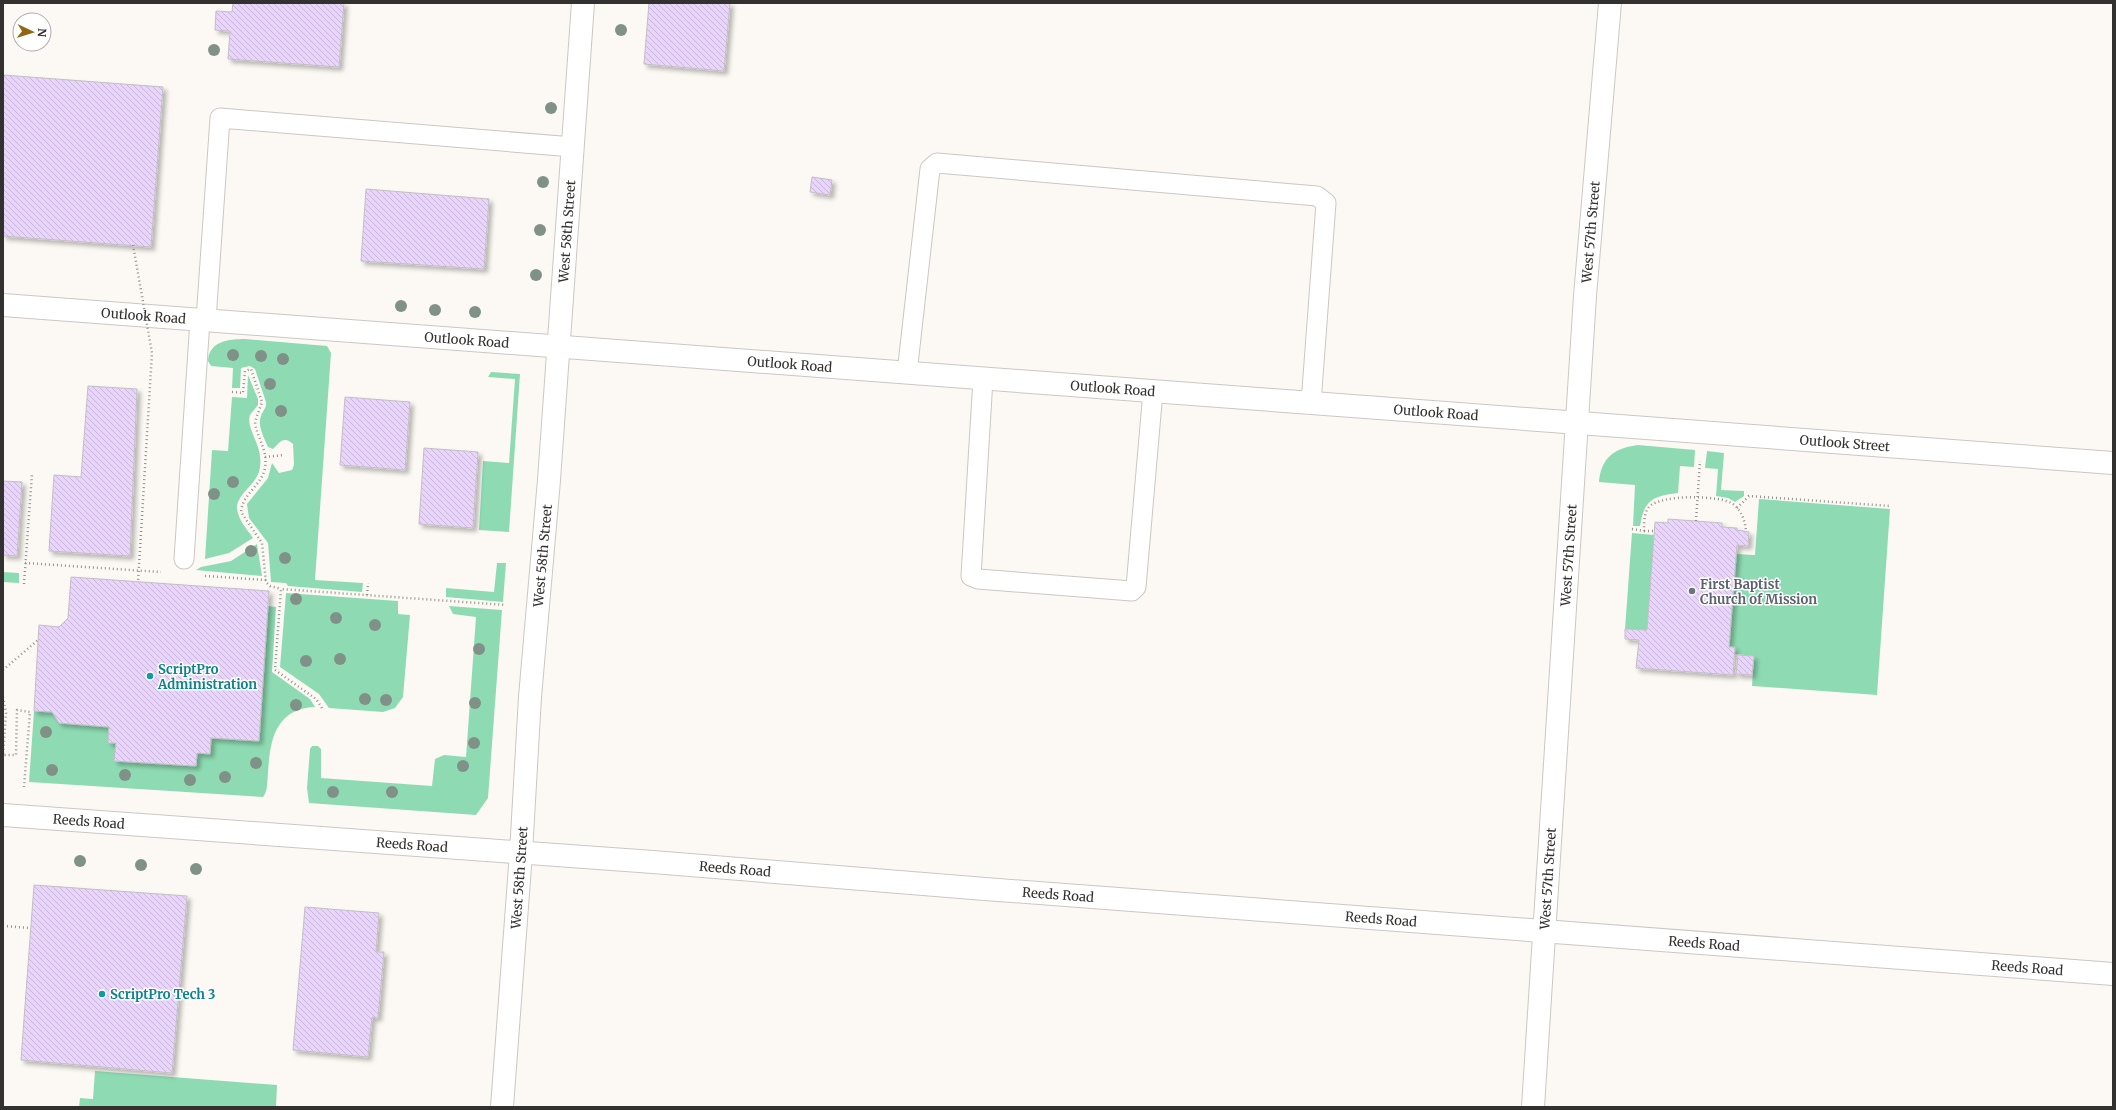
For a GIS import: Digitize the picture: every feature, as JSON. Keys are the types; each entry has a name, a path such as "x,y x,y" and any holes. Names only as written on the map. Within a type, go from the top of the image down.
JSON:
{"street":[{"name":"West 58th Street","path":"502,1107 521,853 530,697 558,347 583,3"},
{"name":"West 57th Street","path":"1533,1107 1576,422 1610,3"},
{"name":"Outlook Road","path":"3,305 1153,392 1576,422"},
{"name":"Outlook Street","path":"1576,422 2113,463"},
{"name":"Reeds Road","path":"3,815 2113,974"}],"lane":[{"path":"184,559 220,118 573,147"},
{"path":"907,373 930,169 938,163 1317,196 1326,203 1310,403"},
{"path":"983,379 971,576 978,579 1117,590 1132,591 1136,587 1153,392"}],"path":[{"path":"133,245 152,353 138,582"},
{"path":"232,392 243,392 245,371 251,369 262,402 255,422 264,447 265,457 262,475 243,502 241,512 262,543 267,584 281,589 506,605"},
{"path":"265,457 284,455"},
{"path":"1696,520 1699,467"},
{"path":"24,584 32,474"},
{"path":"1736,508 1749,496 1890,506"},
{"path":"1644,530 1646,512 1657,501 1674,497 1723,500 1736,508 1743,516 1746,532"},
{"path":"1632,529 1655,531"},
{"path":"26,563 165,573"},
{"path":"203,576 266,580"},
{"path":"367,595 368,583"},
{"path":"281,589 275,670 316,699 322,708"},
{"path":"3,670 38,640"},
{"path":"3,697 6,713 3,755 16,755 17,710 30,712 24,786"},
{"path":"3,926 31,928"}],"green space":[{"path":"245,339 327,346 331,353 315,580 363,583 362,592 288,586 286,583 271,582 268,543 249,518 247,504 268,478 272,463 279,473 292,470 294,465 293,444 290,441 284,440 273,449 268,447 260,423 266,402 255,369 250,366 241,368 240,388 232,388 233,368 211,366 208,361 209,354 212,349 221,342"},
{"path":"491,372 520,374 509,532 479,530 483,461 509,463 515,379 488,377"},
{"path":"248,375 258,399 258,405 250,415 249,421 258,447 260,463 257,477 240,498 237,508 241,520 253,538 229,553 205,559 212,450 228,451 232,397 247,398"},
{"path":"1638,445 1695,450 1694,467 1680,466 1678,493 1662,496 1651,501 1644,510 1640,526 1633,526 1635,485 1599,482 1600,474 1610,456 1622,449"},
{"path":"1707,451 1724,453 1721,490 1744,491 1744,496 1735,502 1728,498 1716,496 1718,469 1705,468"},
{"path":"1759,499 1890,509 1877,695 1752,686 1754,656 1734,654 1735,647 1729,647 1736,554 1755,555"},
{"path":"1632,533 1654,535 1647,630 1625,629"},
{"path":"257,544 262,576 196,570 201,567 231,561"},
{"path":"497,563 506,563 503,602 446,597 446,588 494,592"},
{"path":"3,572 19,573 19,583 3,582"},
{"path":"286,593 398,601 398,614 410,615 403,697 395,708 383,712 329,708 319,694 280,667"},
{"path":"268,606 276,607 272,672 310,699 315,707 302,709 291,714 283,720 277,728 273,738 269,761 267,789 263,797 29,782 34,711 52,712 59,723 109,727 108,742 116,743 115,761 196,766 197,753 210,754 211,738 259,741"},
{"path":"449,606 502,610 488,798 476,815 309,803 307,788 310,749 312,746 318,746 321,749 321,778 432,786 435,759 444,755 466,757 476,617 453,614"},
{"path":"95,1071 277,1085 276,1107 79,1107 80,1098 93,1099"}],"building":[{"path":"233,3 344,3 339,67 228,59 230,31 215,30 216,11 232,12"},
{"path":"649,3 730,3 724,71 644,64"},
{"path":"3,75 163,87 151,247 3,236"},
{"path":"812,177 832,180 830,195 810,192"},
{"path":"366,189 489,199 484,269 361,261"},
{"path":"88,386 137,389 130,556 49,551 54,475 81,477"},
{"path":"345,397 410,402 405,470 340,465"},
{"path":"424,448 478,452 473,528 419,524"},
{"path":"3,481 22,482 17,556 3,555"},
{"name":"First Baptist Church of Mission","path":"1668,519 1722,523 1722,527 1737,528 1737,530 1749,532 1748,546 1737,545 1729,647 1735,647 1733,675 1636,668 1639,640 1625,639 1625,629 1647,630 1655,522 1668,523"},
{"name":"ScriptPro Administration","path":"71,577 269,591 259,741 211,738 210,754 197,753 196,766 114,761 116,743 108,743 109,727 59,723 52,712 34,711 39,625 59,627 68,618"},
{"path":"1738,655 1754,656 1752,675 1736,674"},
{"name":"ScriptPro Tech 3","path":"34,885 187,896 172,1073 21,1060"},
{"path":"305,907 379,913 376,952 384,952 378,1018 372,1017 368,1057 293,1050"}],"place":[{"name":"First Baptist Church of Mission","path":"1692,591"},
{"name":"ScriptPro Administration","path":"150,676"},
{"name":"ScriptPro Tech 3","path":"102,994"}]}
